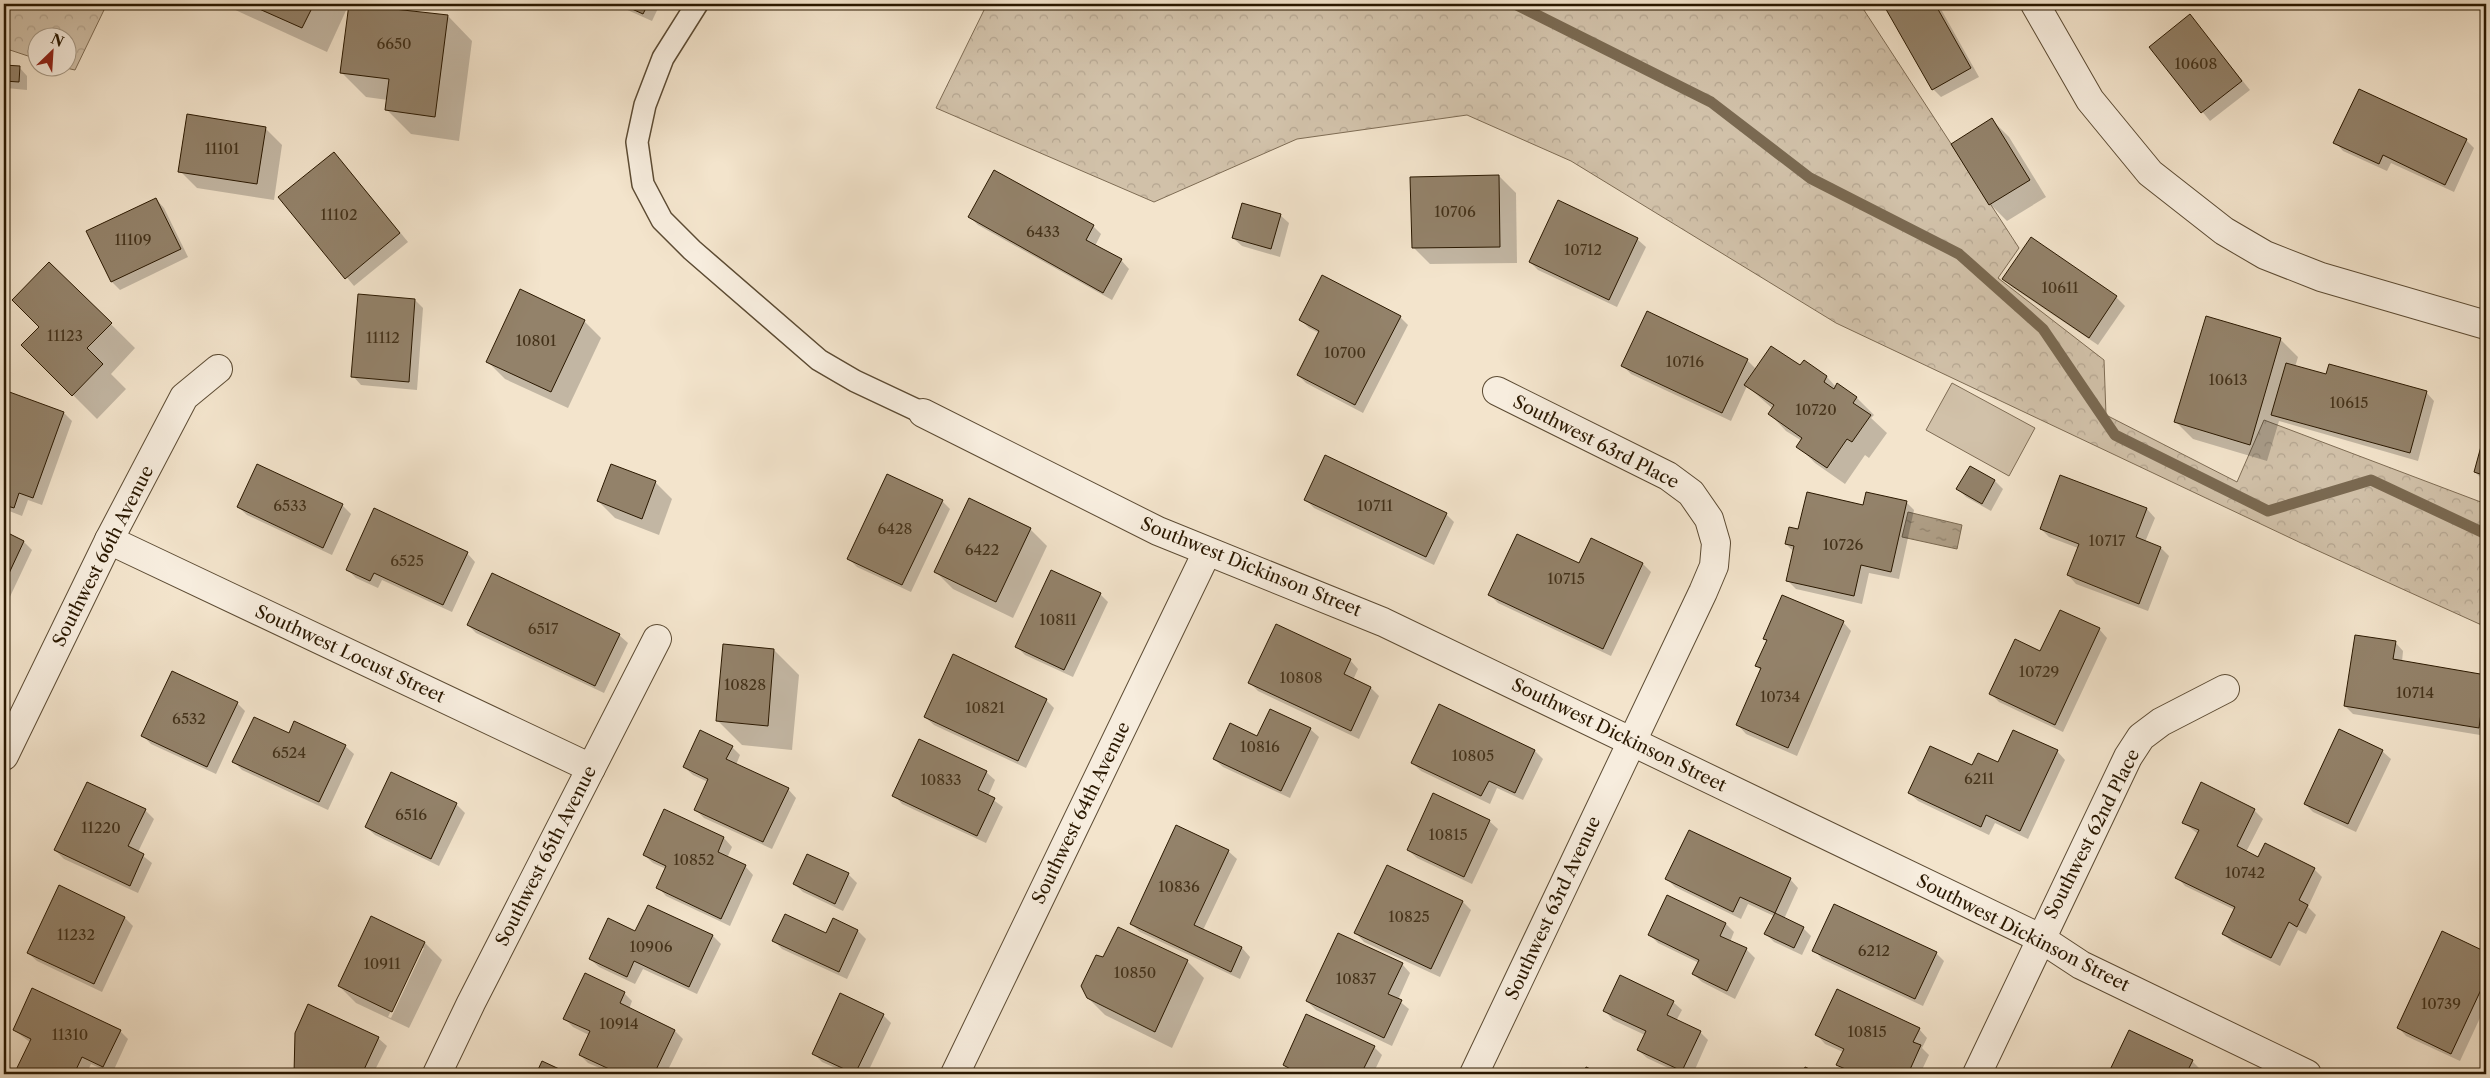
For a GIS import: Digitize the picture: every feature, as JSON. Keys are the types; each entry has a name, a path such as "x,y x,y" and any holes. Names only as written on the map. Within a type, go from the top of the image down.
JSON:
{"street":[{"path":"2034,4 2090,100 2150,173 2224,231 2265,255 2321,277 2486,325"},
{"name":"Southwest 66th Avenue","path":"4,756 109,540 184,397 218,369"},
{"name":"Southwest 63rd Place","path":"1497,391 1668,476 1691,493 1708,518 1716,543 1714,566 1632,741"},
{"name":"Southwest Dickinson Street","path":"923,412 1158,531 1383,622 1632,741 2040,938 2081,965 2308,1074"},
{"name":"Southwest Locust Street","path":"109,540 591,768"},
{"name":"Southwest 64th Avenue","path":"955,1074 1207,552"},
{"name":"Southwest 65th Avenue","path":"437,1074 471,1003 657,639"},
{"name":"Southwest 62nd Place","path":"1977,1074 2040,938 2128,758 2141,737 2161,722 2225,689"},
{"name":"Southwest 63rd Avenue","path":"1474,1074 1632,741"}],"lane":[{"path":"697,4 663,58 645,105 637,142 643,184 662,220 692,250 819,360 855,381 923,412"}],"green space":[{"path":"4,4 91,4 104,10 78,64 78,28 28,28 28,56 4,48"},
{"path":"987,4 1860,4 2019,248 1998,278 2104,360 2106,415 2237,482 2264,420 2486,504 2486,627 2301,543 1836,323 1571,161 1467,115 1297,139 1154,202 936,108"},
{"path":"1952,383 2035,428 2009,476 1926,430"}],"water":[{"path":"1908,512 1962,525 1957,549 1902,537"}],"building":[{"path":"248,4 314,4 302,28"},
{"path":"349,4 448,15 435,117 385,110 389,79 340,73"},
{"path":"621,4 648,4 643,14"},
{"path":"1883,4 1935,4 1971,68 1932,90"},
{"path":"2190,14 2242,81 2201,113 2149,47"},
{"path":"4,65 20,66 19,82 4,81"},
{"path":"2359,89 2467,139 2445,185 2383,155 2379,164 2333,143"},
{"path":"187,114 266,127 257,184 178,172"},
{"path":"1992,118 2030,180 1989,205 1951,144"},
{"path":"334,152 400,233 345,279 278,197"},
{"path":"994,170 1094,225 1086,240 1122,259 1103,293 968,217"},
{"path":"1499,175 1500,247 1412,248 1410,177"},
{"path":"156,198 181,249 111,282 86,231"},
{"path":"1558,200 1638,238 1609,300 1529,262"},
{"path":"1242,203 1281,214 1271,249 1232,238"},
{"path":"2031,237 2117,296 2089,338 2002,279"},
{"path":"49,262 112,323 87,348 103,364 72,396 21,345 39,327 12,300"},
{"path":"1322,275 1401,316 1355,405 1297,375 1319,331 1299,320"},
{"path":"520,289 585,320 551,392 486,362"},
{"path":"358,294 415,299 409,382 351,377"},
{"path":"1647,311 1748,359 1722,413 1621,366"},
{"path":"2206,316 2281,338 2250,445 2174,422"},
{"path":"1771,346 1800,365 1804,360 1827,376 1824,382 1834,389 1837,383 1857,397 1853,403 1871,415 1852,442 1847,439 1827,468 1796,447 1802,438 1768,414 1774,405 1744,385"},
{"path":"2286,363 2326,374 2329,364 2427,391 2410,453 2271,415"},
{"path":"4,390 64,412 33,498 19,493 14,508 4,505"},
{"path":"2486,428 2486,476 2474,472"},
{"path":"1325,455 1447,513 1426,557 1304,500"},
{"path":"257,464 343,504 323,548 237,507"},
{"path":"611,464 656,481 642,519 597,501"},
{"path":"1970,466 1995,480 1982,504 1956,489"},
{"path":"887,474 943,500 902,585 847,559"},
{"path":"2060,475 2147,508 2136,537 2161,547 2139,604 2067,575 2079,544 2040,529"},
{"path":"1807,492 1863,505 1866,492 1907,501 1891,572 1861,565 1854,596 1786,581 1794,546 1785,544 1789,527 1798,529"},
{"path":"969,498 1031,528 996,602 934,572"},
{"path":"374,508 468,552 443,605 374,573 370,581 346,570"},
{"path":"4,531 24,541 4,584"},
{"path":"1517,534 1579,563 1591,538 1643,563 1603,649 1488,595"},
{"path":"1051,570 1101,593 1064,670 1015,647"},
{"path":"492,573 620,634 595,686 467,625"},
{"path":"1782,595 1844,621 1788,748 1736,725 1761,668 1755,666 1767,640 1763,639"},
{"path":"2060,610 2100,628 2055,725 1989,694 2015,639 2040,651"},
{"path":"1276,624 1351,659 1344,674 1371,687 1351,731 1248,683"},
{"path":"2355,635 2396,641 2393,659 2486,675 2479,728 2344,706"},
{"path":"723,644 774,649 768,726 716,721"},
{"path":"953,654 1047,699 1018,761 924,717"},
{"path":"172,671 238,702 207,767 141,736"},
{"path":"1439,704 1535,750 1515,793 1489,781 1481,796 1411,763"},
{"path":"1270,709 1311,728 1281,791 1213,759 1230,723 1257,736"},
{"path":"254,717 289,733 294,721 346,745 319,802 232,762"},
{"path":"2339,729 2383,750 2348,824 2304,804"},
{"path":"700,730 733,746 726,759 789,788 763,842 694,810 708,779 683,767"},
{"path":"2013,730 2058,750 2020,831 1986,815 1981,827 1908,793 1930,746 1972,765 1978,753 1998,762"},
{"path":"919,739 987,771 978,790 995,798 977,836 892,796"},
{"path":"391,772 457,803 431,859 365,827"},
{"path":"87,782 146,809 128,846 144,854 130,886 54,850"},
{"path":"2201,782 2255,809 2237,846 2258,857 2265,843 2315,868 2299,900 2308,905 2297,927 2289,922 2271,958 2222,934 2235,907 2175,878 2199,830 2182,823"},
{"path":"1433,793 1490,820 1464,877 1407,850"},
{"path":"664,809 724,837 718,852 746,865 721,919 656,888 666,866 643,855"},
{"path":"1176,825 1229,850 1194,925 1242,947 1231,972 1130,924"},
{"path":"1689,830 1791,878 1775,913 1740,897 1733,912 1665,879"},
{"path":"807,854 849,873 835,904 793,884"},
{"path":"1387,865 1463,901 1431,969 1354,933"},
{"path":"59,885 125,917 94,984 27,953"},
{"path":"1667,895 1726,923 1720,936 1747,948 1727,991 1692,974 1699,960 1648,935"},
{"path":"1834,904 1937,952 1915,999 1812,951"},
{"path":"648,905 713,935 689,987 634,961 627,977 589,959 608,918 635,931"},
{"path":"1775,913 1804,927 1794,948 1764,934"},
{"path":"785,914 826,933 833,918 858,930 839,972 772,941"},
{"path":"371,916 425,942 392,1012 338,986"},
{"path":"1118,927 1188,960 1155,1032 1087,998 1081,986 1096,955 1103,957"},
{"path":"2442,931 2486,952 2486,979 2451,1054 2397,1028"},
{"path":"1338,933 1403,963 1388,994 1402,1000 1384,1038 1306,1001"},
{"path":"585,973 625,992 620,1003 675,1030 654,1074 620,1074 579,1055 590,1031 563,1019"},
{"path":"1620,975 1674,1001 1667,1015 1701,1031 1682,1071 1637,1050 1646,1031 1603,1011"},
{"path":"32,988 121,1030 103,1067 82,1057 74,1074 14,1074 31,1039 13,1030"},
{"path":"1837,989 1920,1028 1913,1042 1921,1045 1908,1074 1857,1074 1836,1065 1844,1049 1815,1035"},
{"path":"840,993 884,1014 855,1074 812,1054"},
{"path":"308,1004 379,1037 362,1074 294,1074 295,1033"},
{"path":"1306,1014 1375,1046 1361,1074 1300,1074 1283,1065"},
{"path":"2129,1030 2193,1060 2186,1074 2108,1074"},
{"path":"542,1061 570,1074 536,1074"},
{"path":"1586,1067 1602,1074 1583,1074"},
{"path":"1805,1067 1821,1074 1802,1074"}],"waterway":[{"path":"1515,4 1711,102 1810,178 1959,254 2043,329 2115,435 2268,511 2371,480 2486,534"}]}
